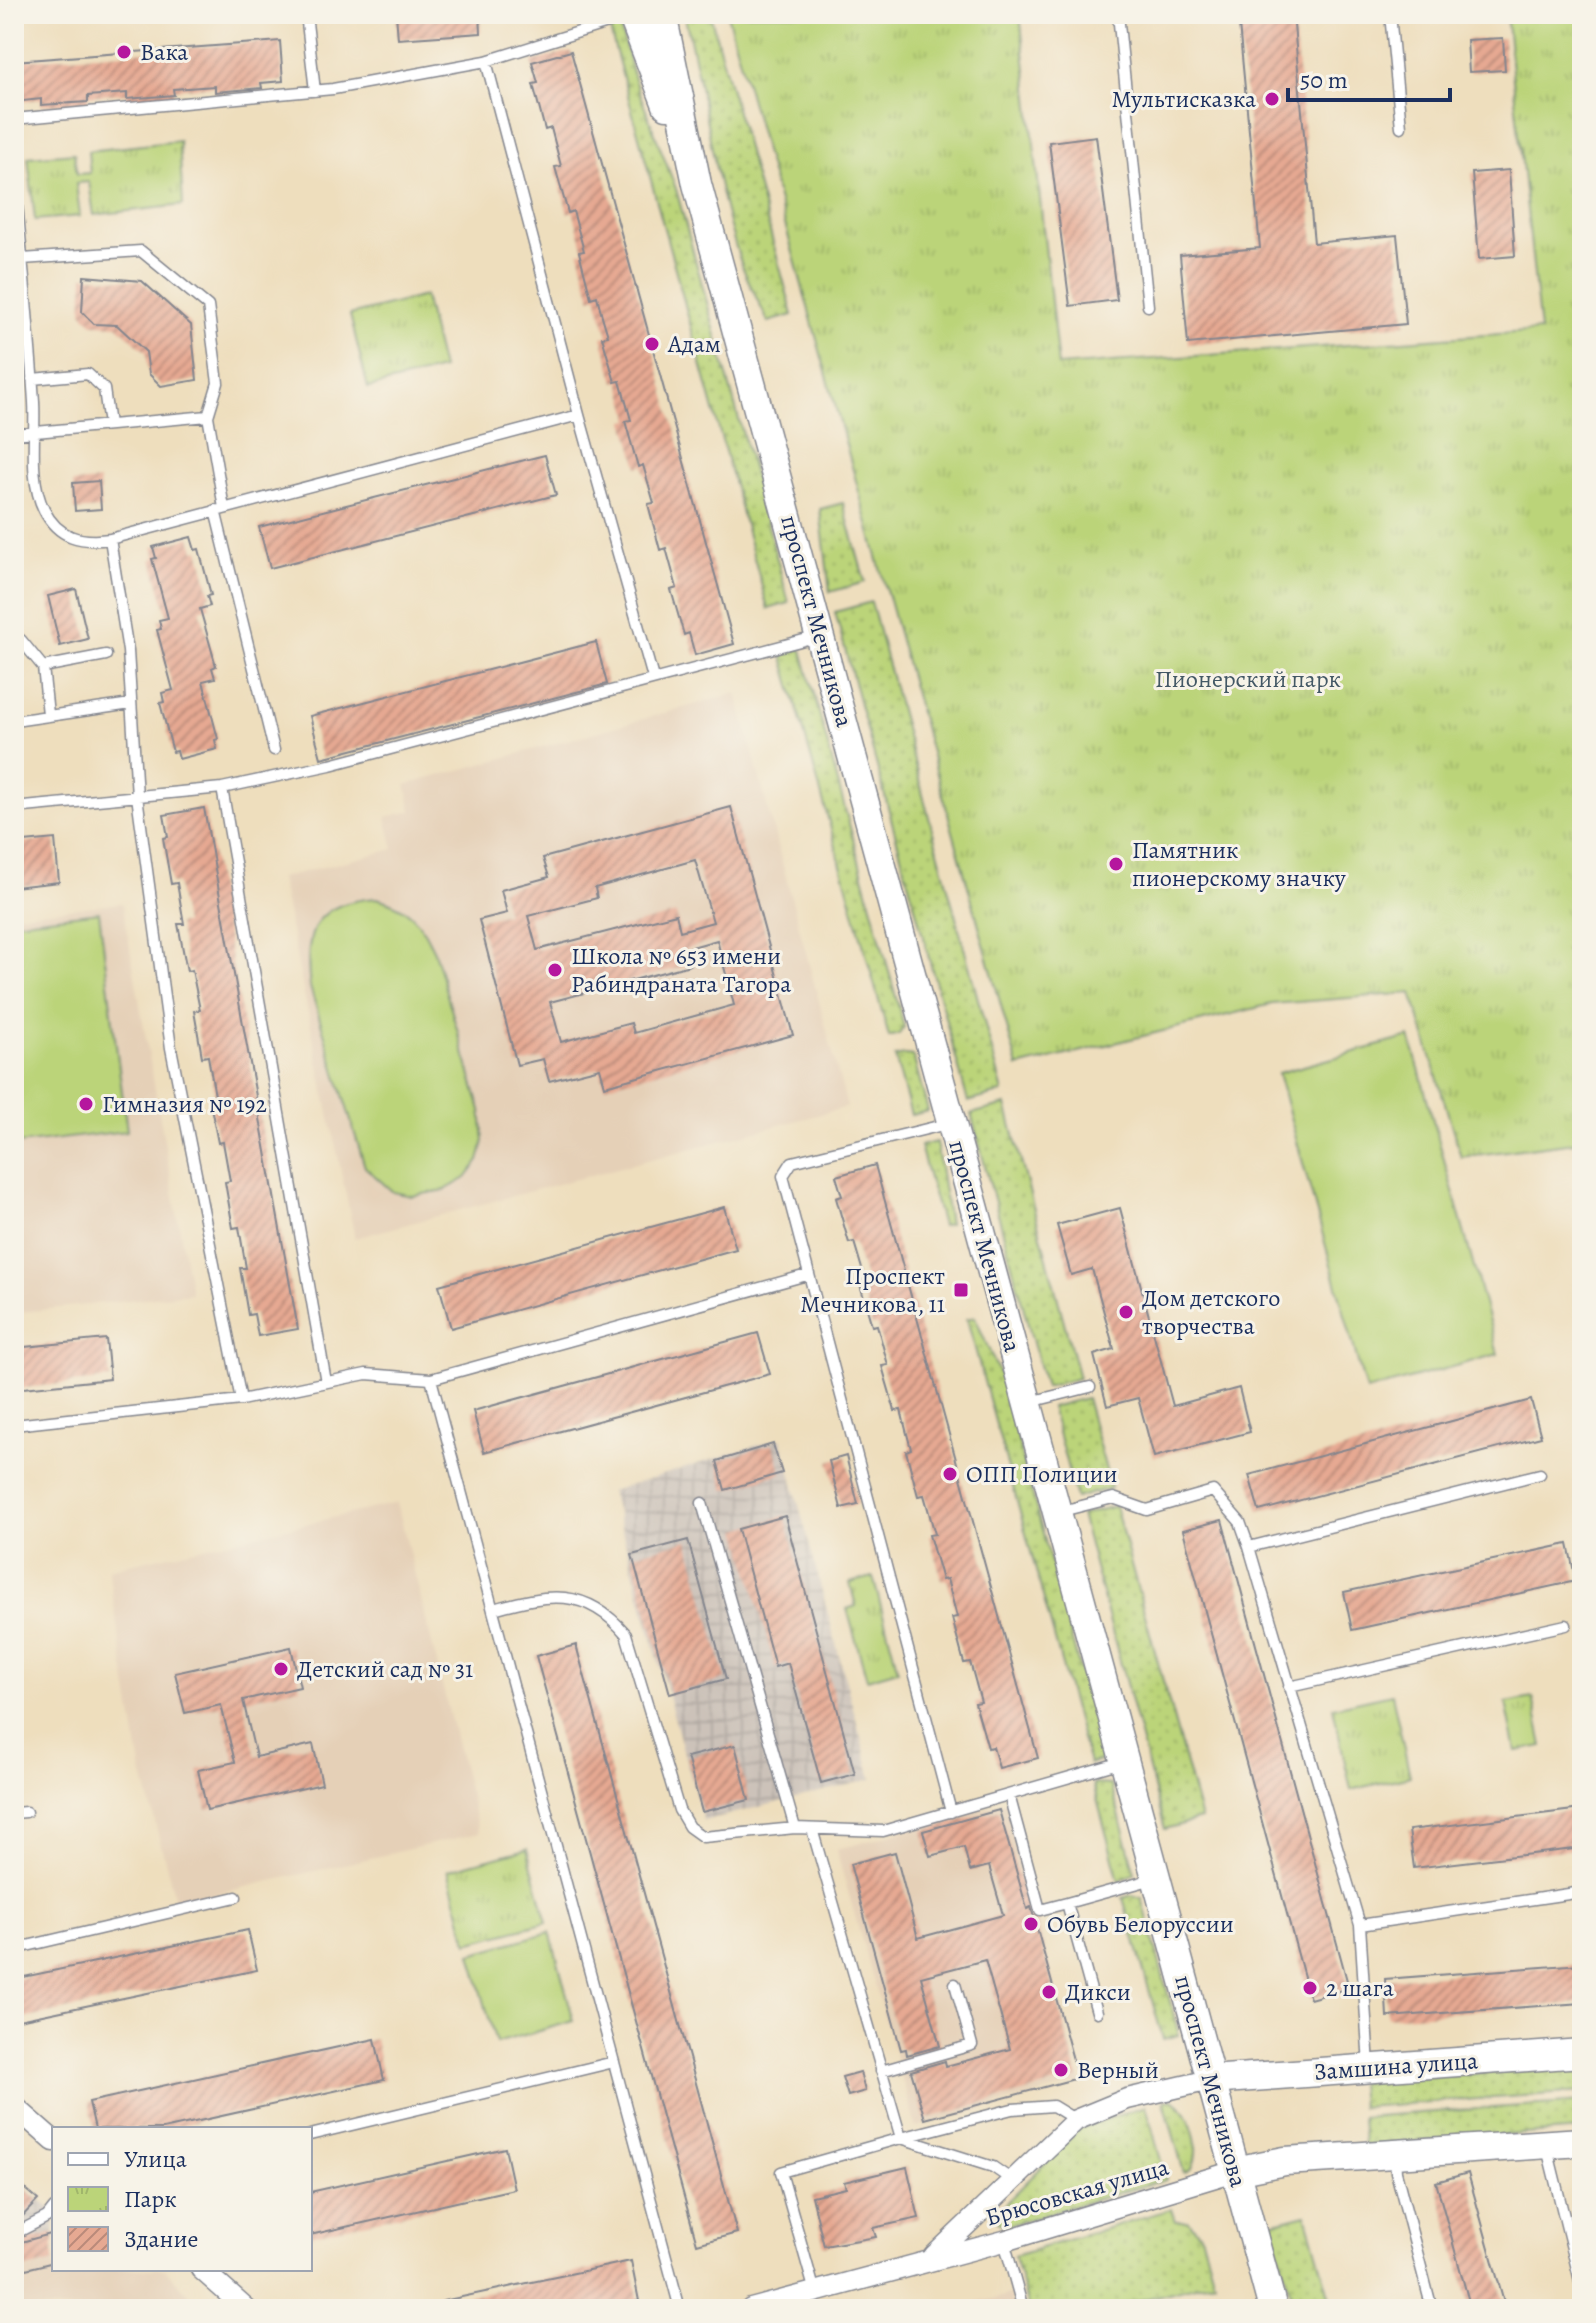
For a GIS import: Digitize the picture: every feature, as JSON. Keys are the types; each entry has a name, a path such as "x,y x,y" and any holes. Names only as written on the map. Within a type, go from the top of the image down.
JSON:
{"street":[{"name":"проспект Мечникова","path":"634,14 697,184"},
{"name":"проспект Мечникова","path":"662,14 697,184 1273,2309"},
{"name":"Замшина улица","path":"1210,2080 1582,2053"},
{"name":"Брюсовская улица","path":"931,2259 1076,2120 1127,2099 1210,2080"},
{"path":"14,2106 52,2139"},
{"path":"1235,2171 1285,2161 1582,2142"},
{"name":"Брюсовская улица","path":"751,2309 1004,2241 1235,2171"},
{"path":"203,2271 246,2309"}],"lane":[{"path":"306,14 315,91"},
{"path":"14,119 315,91 486,61 634,14"},
{"path":"1118,14 1148,306"},
{"path":"1390,14 1401,127"},
{"path":"486,61 579,415 653,678"},
{"path":"14,171 32,379 36,486 44,510 57,529 72,539 89,542 110,539 579,415"},
{"path":"22,259 141,251 208,306 218,383 208,416 220,509 274,750"},
{"path":"32,379 88,374 104,389 109,425"},
{"path":"14,434 208,416"},
{"path":"110,539 128,651 137,796 171,1048 241,1400"},
{"path":"14,808 222,788 330,765 821,635"},
{"path":"14,642 21,640 43,667 48,714"},
{"path":"43,667 106,655"},
{"path":"14,721 131,704"},
{"path":"222,788 326,1382"},
{"path":"951,1812 783,1176 792,1162 952,1123"},
{"path":"14,1425 241,1400 366,1374 431,1379 807,1275"},
{"path":"431,1379 680,2309"},
{"path":"1028,1403 1090,1387"},
{"path":"1249,1547 1540,1474"},
{"path":"1057,1512 1113,1498 1147,1510 1213,1491 1240,1522 1360,1925 1369,2068"},
{"path":"702,1503 795,1828"},
{"path":"493,1609 535,1597 569,1597 592,1603 611,1616 626,1634 679,1810 689,1827 703,1837 719,1838 795,1828 883,1831 1124,1762"},
{"path":"1289,1687 1566,1625"},
{"path":"1009,1795 1040,1910 1155,1879"},
{"path":"14,1813 26,1812"},
{"path":"812,1829 901,2138"},
{"path":"1360,1925 1582,1892"},
{"path":"14,1949 236,1897"},
{"path":"1067,1903 1097,2012"},
{"path":"881,2071 972,2045 955,1984"},
{"path":"312,2135 614,2062"},
{"path":"815,2292 781,2172 1012,2109 1053,2106 1076,2120"},
{"path":"901,2138 993,2167 1012,2180"},
{"path":"1547,2144 1582,2289"},
{"path":"1395,2155 1396,2172 1432,2309"},
{"path":"14,2234 47,2217 52,2211"},
{"path":"1004,2241 1023,2309"}],"shaded area":[{"name":"Школа № 653 имени Рабиндраната Тагора","path":"737,693 847,1107 355,1238 280,878 394,849 386,817 412,811 406,785"},
{"name":"Гимназия № 192","path":"122,903 191,1293 14,1313 14,915"},
{"path":"781,1438 872,1779 703,1821 611,1491"},
{"name":"Детский сад № 31","path":"397,1503 479,1833 176,1903 141,1768 108,1569"},
{"path":"1006,1802 1081,2083 916,2127 836,1850"},
{"path":"14,2180 52,2209 52,2262 14,2272"},
{"path":"52,2262 52,2271 167,2271 203,2309 14,2309 14,2272"},
{"path":"1010,2295 1014,2309 948,2309"}],"green space":[{"path":"684,14 710,14 793,315 768,322 743,268 723,199"},
{"name":"Пионерский парк","path":"727,14 1020,14 1058,366 1540,331 1506,14 1582,14 1582,1141 1461,1157 1412,993 1272,1004 1018,1067"},
{"path":"620,27 634,79 676,189 789,603 768,609 610,30"},
{"path":"179,141 183,205 94,215 89,182 76,183 80,216 35,220 28,157 74,153 77,174 90,173 88,151"},
{"path":"424,296 442,369 368,388 350,315"},
{"path":"843,503 865,582 830,592 820,509"},
{"path":"871,602 1003,1092 968,1102 835,612"},
{"path":"781,650 802,650 904,1027 899,1034 889,1037"},
{"path":"377,898 407,911 434,951 481,1110 484,1141 479,1161 466,1178 445,1190 412,1196 393,1192 365,1167 310,987 309,949 318,922 339,905"},
{"path":"99,912 127,1131 19,1144 14,1102 14,922"},
{"path":"1410,1037 1498,1354 1366,1391 1278,1073"},
{"path":"913,1056 928,1111 911,1115 895,1057"},
{"path":"1006,1105 1079,1378 1045,1387 971,1114"},
{"path":"936,1142 949,1224 942,1226 920,1146"},
{"path":"975,1317 1001,1378 1104,1759 1089,1764 967,1319"},
{"path":"1086,1398 1111,1488 1076,1498 1051,1407"},
{"path":"1115,1506 1201,1819 1165,1829 1081,1515"},
{"path":"873,1577 898,1670 867,1679 847,1609 856,1606 850,1583"},
{"path":"1392,1694 1410,1776 1351,1790 1333,1707"},
{"path":"1533,1698 1543,1746 1516,1751 1506,1703"},
{"path":"1093,1784 1111,1785 1135,1873 1119,1881"},
{"path":"527,1849 547,1922 468,1943 448,1870"},
{"path":"1132,1895 1142,1898 1179,2035 1163,2039 1123,1898"},
{"path":"550,1932 574,2021 496,2043 471,1954"},
{"path":"1582,2066 1582,2092 1361,2107 1359,2082"},
{"path":"1172,2100 1190,2121 1195,2141 1195,2160 1192,2168 1184,2173 1164,2101"},
{"path":"1582,2102 1582,2130 1364,2145 1362,2117"},
{"path":"1146,2106 1166,2179 1006,2226 997,2222 999,2210 1080,2128"},
{"path":"1171,2209 1175,2221 1189,2221 1202,2237 1214,2281 1107,2309 1029,2309 1014,2256"},
{"path":"1306,2214 1333,2309 1295,2309 1271,2223"}],"building":[{"path":"396,14 480,14 481,33 398,39"},
{"path":"1238,14 1293,14 1314,243 1397,235 1406,324 1188,344 1180,255 1260,248"},
{"path":"1503,38 1505,70 1469,72 1467,40"},
{"path":"280,41 283,81 261,83 262,88 215,92 215,86 173,89 174,95 127,99 127,93 88,96 88,102 41,105 41,99 14,102 14,61"},
{"path":"571,51 734,644 695,655 689,633 684,635 671,590 677,588 666,548 660,550 648,504 654,503 643,465 638,467 625,421 631,420 620,381 615,382 602,337 608,336 597,296 591,298 579,252 584,251 573,211 568,213 555,167 561,166 551,128 545,130 533,84 538,83 532,62"},
{"path":"1096,136 1117,300 1070,306 1049,142"},
{"path":"1509,170 1515,256 1479,259 1472,173"},
{"path":"84,276 142,281 191,325 197,380 161,386 149,374 146,352 117,325 94,324 82,312"},
{"path":"545,455 556,495 270,568 259,527"},
{"path":"99,481 101,509 75,511 73,483"},
{"path":"191,537 195,550 199,549 211,595 207,596 210,606 200,609 216,666 212,668 215,678 203,681 218,739 215,740 217,749 179,759 177,751 173,752 160,703 164,702 162,693 173,690 157,630 161,629 159,620 168,618 152,559 156,558 153,547"},
{"path":"76,589 88,639 60,646 48,596"},
{"path":"596,642 607,684 321,758 310,716"},
{"path":"731,807 793,1035 605,1086 600,1068 549,1081 543,1059 517,1065 479,920 507,913 501,890 549,877 543,858","holes":["695,860 713,922 680,931 676,914 537,950 528,916 597,898 595,888","717,940 734,1005 634,1033 631,1023 561,1042 550,1002 690,965 685,949"]},
{"path":"204,808 298,1329 258,1336 254,1314 248,1315 240,1268 246,1268 239,1227 233,1228 225,1182 230,1181 223,1142 218,1143 209,1097 215,1096 208,1056 202,1057 194,1011 200,1010 192,970 187,971 178,924 184,924 177,883 171,884 163,838 168,837 164,815"},
{"path":"55,839 59,882 14,887 14,843"},
{"path":"875,1165 1038,1758 999,1768 993,1747 988,1748 975,1703 981,1702 970,1662 964,1663 952,1618 957,1617 947,1579 942,1580 929,1535 935,1534 924,1495 918,1496 906,1451 911,1449 901,1410 895,1411 882,1366 888,1365 877,1325 872,1326 859,1281 865,1279 854,1242 849,1243 836,1198 842,1196 836,1176"},
{"path":"724,1207 736,1249 451,1328 439,1285"},
{"name":"Дом детского творчества","path":"1120,1208 1173,1406 1239,1388 1250,1432 1154,1457 1138,1398 1107,1406 1094,1355 1114,1349 1092,1269 1071,1275 1057,1225"},
{"path":"758,1333 770,1374 484,1452 473,1411"},
{"path":"106,1339 110,1379 14,1389 14,1348"},
{"path":"1531,1400 1541,1437 1259,1511 1249,1475"},
{"path":"773,1444 782,1473 725,1490 717,1461"},
{"path":"846,1456 858,1504 841,1508 829,1461"},
{"path":"785,1516 855,1774 821,1783 788,1663 775,1667 738,1529"},
{"path":"1222,1520 1349,1988 1310,1999 1183,1530"},
{"path":"688,1540 726,1679 670,1694 632,1555"},
{"path":"1568,1544 1576,1581 1352,1630 1344,1592"},
{"path":"576,1645 737,2233 697,2244 536,1656"},
{"path":"291,1647 300,1687 243,1700 256,1757 313,1744 322,1784 207,1810 198,1770 235,1762 221,1705 185,1713 175,1673"},
{"path":"735,1745 749,1800 702,1812 687,1757"},
{"path":"1582,1809 1582,1848 1414,1868 1409,1830"},
{"path":"999,1810 1027,1909 1031,1907 1078,2078 925,2119 911,2071 945,2061 946,2066 1010,2049 985,1960 921,1977 940,2046 907,2055 906,2049 901,2050 850,1864 895,1852 918,1938 1003,1915 989,1866 970,1871 964,1847 930,1856 923,1831"},
{"path":"248,1930 257,1970 14,2021 14,1979"},
{"path":"1582,1964 1582,2003 1387,2017 1385,1979"},
{"path":"375,2039 384,2080 172,2127 95,2127 89,2102"},
{"path":"860,2072 865,2091 848,2096 842,2077"},
{"path":"505,2148 514,2189 312,2235 312,2192"},
{"path":"907,2167 919,2218 873,2228 876,2237 824,2246 812,2196 846,2188 844,2182"},
{"path":"1468,2173 1506,2309 1471,2309 1436,2182"},
{"path":"14,2180 38,2200 14,2225"},
{"path":"52,2234 52,2262 14,2272 14,2244"},
{"path":"631,2261 639,2301 604,2309 444,2309 443,2301"}],"place":[{"name":"Вака","path":"124,52"},
{"name":"Мультисказка","path":"1272,99"},
{"name":"Адам","path":"652,344"},
{"name":"Памятник пионерскому значку","path":"1116,864"},
{"name":"Школа № 653 имени Рабиндраната Тагора","path":"555,970"},
{"name":"Гимназия № 192","path":"86,1104"},
{"name":"Проспект Мечникова, 11","path":"961,1290"},
{"name":"Дом детского творчества","path":"1126,1312"},
{"name":"ОПП Полиции","path":"950,1474"},
{"name":"Детский сад № 31","path":"281,1669"},
{"name":"Обувь Белоруссии","path":"1031,1924"},
{"name":"2 шага","path":"1310,1988"},
{"name":"Дикси","path":"1049,1992"},
{"name":"Верный","path":"1061,2070"}]}
